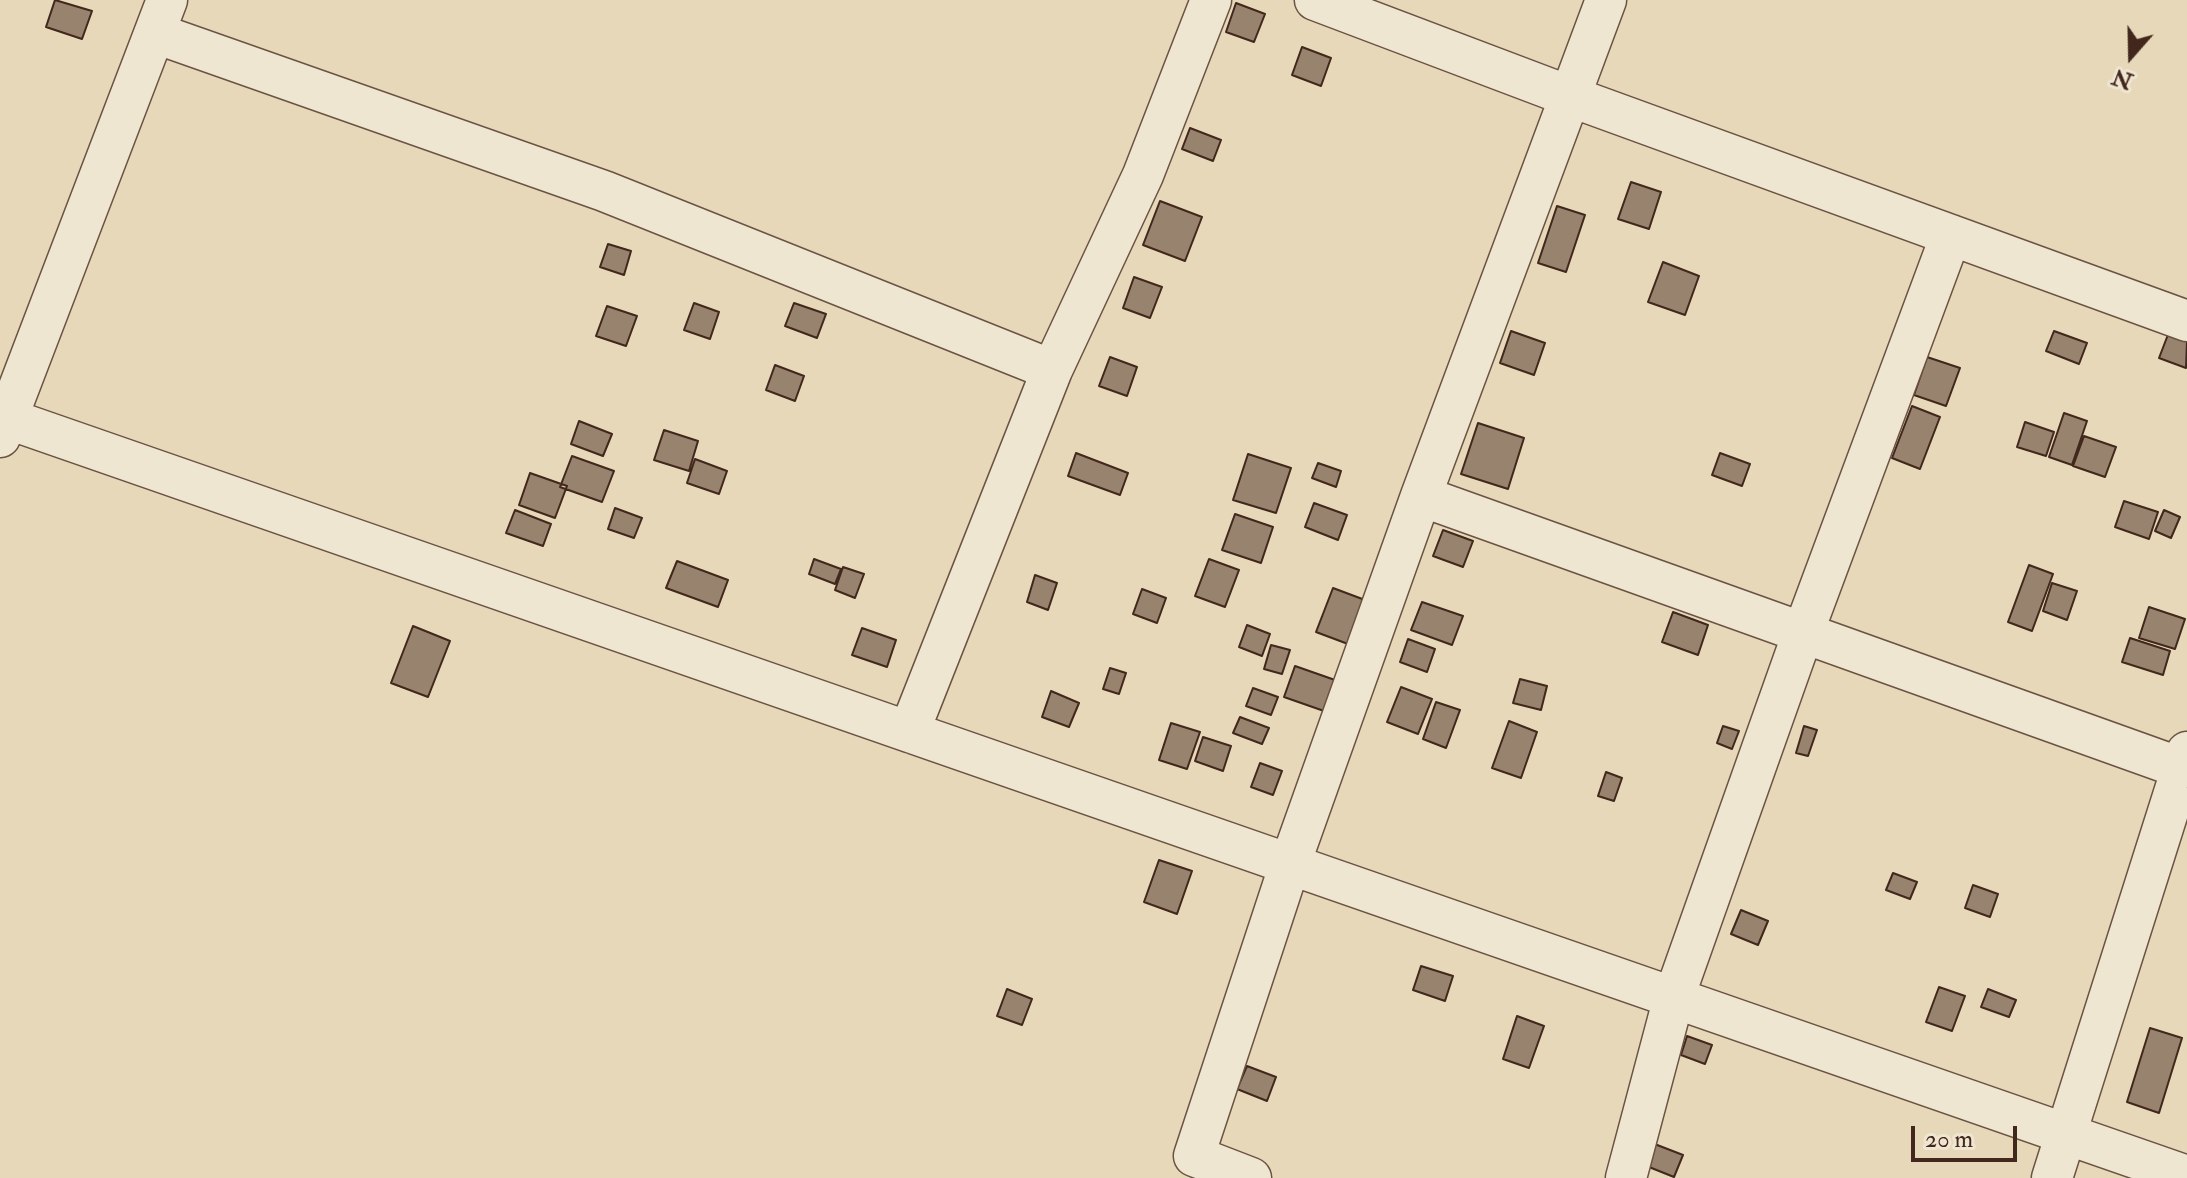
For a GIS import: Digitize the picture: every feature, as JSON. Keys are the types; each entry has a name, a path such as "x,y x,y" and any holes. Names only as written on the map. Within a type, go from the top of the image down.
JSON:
{"street":[{"path":"909,732 1052,370 1143,175 1211,0"},
{"path":"1315,0 2187,321"},
{"path":"1251,1178 1194,1156 1290,864 1421,496 1606,0"},
{"path":"1052,370 161,17 2,424 909,732 2187,1176"},
{"path":"1626,1178 1674,997 1803,633 1951,235"},
{"path":"1421,496 1803,633 2184,760 2052,1178"}],"building":[{"path":"55,0 92,11 82,39 46,27"},
{"path":"1236,3 1265,14 1254,42 1226,32"},
{"path":"1302,47 1331,58 1321,86 1292,75"},
{"path":"1190,128 1221,140 1213,161 1182,149"},
{"path":"1631,182 1661,192 1649,229 1618,219"},
{"path":"1160,201 1202,217 1185,261 1143,245"},
{"path":"1557,206 1585,215 1566,272 1538,263"},
{"path":"608,244 631,251 624,275 600,267"},
{"path":"1663,262 1699,276 1685,315 1648,302"},
{"path":"1134,277 1162,287 1150,318 1123,308"},
{"path":"694,303 719,312 710,339 684,330"},
{"path":"794,303 826,314 817,338 785,326"},
{"path":"607,306 637,316 626,346 596,336"},
{"path":"1511,331 1545,343 1534,375 1500,363"},
{"path":"2054,331 2087,343 2079,364 2046,351"},
{"path":"2169,332 2187,340 2186,368 2159,358"},
{"path":"1110,357 1137,367 1127,396 1099,386"},
{"path":"1927,357 1960,368 1946,406 1914,395"},
{"path":"775,365 804,376 795,401 766,390"},
{"path":"1912,406 1940,417 1920,469 1892,458"},
{"path":"2064,413 2087,421 2072,465 2049,457"},
{"path":"579,421 612,434 603,456 571,444"},
{"path":"2025,422 2054,432 2046,456 2017,447"},
{"path":"1478,423 1524,438 1508,489 1461,474"},
{"path":"664,430 698,441 689,471 654,460"},
{"path":"2084,436 2116,447 2105,477 2073,466"},
{"path":"1076,453 1128,473 1120,495 1068,476"},
{"path":"1720,453 1750,464 1742,486 1712,475"},
{"path":"1248,454 1291,468 1276,513 1233,500"},
{"path":"572,456 614,471 602,502 560,487"},
{"path":"695,459 727,471 719,494 687,483"},
{"path":"1318,463 1341,471 1336,487 1312,478"},
{"path":"530,473 567,486 555,518 519,505"},
{"path":"2124,501 2158,512 2149,539 2115,527"},
{"path":"1314,503 1347,515 1338,540 1305,527"},
{"path":"615,508 642,518 634,538 608,529"},
{"path":"515,510 551,524 543,546 506,533"},
{"path":"2164,510 2180,517 2171,538 2155,531"},
{"path":"1235,514 1273,527 1261,563 1222,550"},
{"path":"1443,530 1473,541 1463,567 1433,556"},
{"path":"814,559 841,569 835,584 809,574"},
{"path":"1209,559 1239,570 1225,607 1195,596"},
{"path":"677,561 728,580 718,607 666,588"},
{"path":"2029,565 2053,574 2032,631 2008,622"},
{"path":"843,567 864,574 855,598 835,590"},
{"path":"1035,575 1057,583 1048,610 1027,602"},
{"path":"2052,583 2077,591 2067,620 2043,611"},
{"path":"1333,588 1365,600 1348,644 1316,632"},
{"path":"1142,589 1166,598 1157,623 1133,614"},
{"path":"1422,602 1463,616 1452,645 1411,630"},
{"path":"2149,607 2185,619 2175,649 2139,638"},
{"path":"1673,612 1708,625 1698,655 1662,642"},
{"path":"1247,625 1270,634 1262,656 1239,647"},
{"path":"413,626 450,641 428,697 391,683"},
{"path":"862,628 896,640 887,667 852,655"},
{"path":"2130,638 2170,651 2163,675 2122,662"},
{"path":"1408,639 1435,649 1427,672 1400,662"},
{"path":"1271,645 1290,650 1282,674 1264,669"},
{"path":"1295,666 1335,680 1324,711 1284,697"},
{"path":"1110,668 1126,673 1119,694 1103,689"},
{"path":"1520,679 1547,686 1541,710 1513,703"},
{"path":"1401,687 1432,699 1418,734 1387,722"},
{"path":"1253,688 1278,697 1271,715 1246,706"},
{"path":"1051,691 1079,703 1069,727 1042,717"},
{"path":"1436,702 1460,710 1446,748 1423,739"},
{"path":"1240,717 1269,728 1262,744 1233,733"},
{"path":"1509,721 1537,732 1521,778 1492,768"},
{"path":"1171,723 1200,732 1187,769 1159,760"},
{"path":"1723,726 1739,731 1732,749 1717,743"},
{"path":"1804,726 1817,730 1808,756 1796,753"},
{"path":"1203,737 1231,746 1223,771 1195,761"},
{"path":"1260,763 1282,771 1273,795 1251,787"},
{"path":"1606,772 1622,778 1614,801 1598,796"},
{"path":"1159,860 1192,871 1177,914 1144,902"},
{"path":"1893,873 1917,882 1910,899 1886,890"},
{"path":"1973,885 1998,894 1990,917 1965,908"},
{"path":"1741,910 1768,921 1758,945 1731,934"},
{"path":"1421,966 1453,976 1445,1001 1413,990"},
{"path":"1939,987 1965,996 1952,1031 1926,1022"},
{"path":"1007,989 1032,999 1022,1025 997,1016"},
{"path":"1988,989 2016,1000 2009,1017 1981,1007"},
{"path":"1517,1016 1544,1026 1529,1068 1503,1059"},
{"path":"2150,1028 2182,1038 2159,1113 2127,1102"},
{"path":"1687,1036 1712,1045 1705,1064 1681,1055"},
{"path":"1247,1066 1276,1077 1267,1101 1237,1089"},
{"path":"1652,1143 1683,1155 1674,1177 1644,1165"}]}
